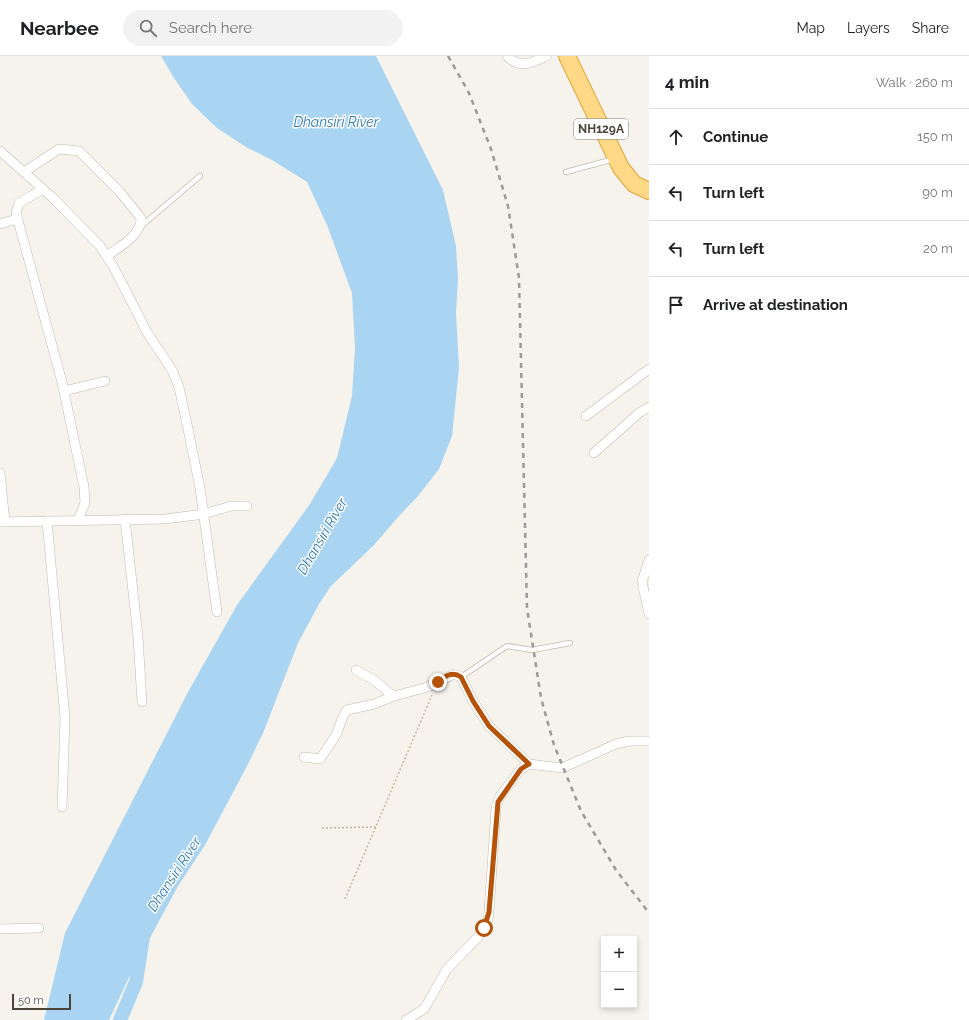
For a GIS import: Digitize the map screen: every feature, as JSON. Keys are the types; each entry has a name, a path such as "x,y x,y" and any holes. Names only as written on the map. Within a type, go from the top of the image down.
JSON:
{"highway":[{"name":"NH129A","path":"567,56 616,158 634,184 649,191"}],"street":[{"path":"507,56 519,64 528,64 547,56"},
{"path":"24,172 59,149 79,151 92,162 139,214 141,222 134,235 107,256"},
{"path":"0,152 43,189 89,234 107,256 148,334 176,378 188,429 204,514 217,612"},
{"path":"43,189 19,203 16,208 17,219 64,391 85,497 83,510 78,520"},
{"path":"0,224 17,219"},
{"path":"586,416 649,369"},
{"path":"64,391 105,381"},
{"path":"594,453 649,406"},
{"path":"0,473 2,522 165,519 204,514 231,506 247,506"},
{"path":"125,519 139,643 142,702"},
{"path":"47,521 65,718 62,806"},
{"path":"649,560 644,576 649,614"},
{"path":"356,670 374,680 393,696"},
{"path":"304,757 320,759 336,735 347,710 374,704 393,696 438,682 448,675 454,674 461,677 473,701 489,726 529,764 562,768 616,744 630,741 649,741"},
{"path":"406,1020 424,1009 447,969 468,949 484,928 489,912 498,802 521,769 529,764"},
{"path":"0,928 39,928"}],"lane":[{"path":"566,172 616,158"},
{"path":"139,228 200,176"},
{"path":"461,677 507,646 532,650 570,643"}],"path":[{"path":"345,899 415,731 438,682"},
{"path":"322,828 376,827"}],"water":[{"name":"Dhansiri River","path":"161,56 376,56 443,190 456,246 458,279 456,313 459,368 452,436 439,469 418,496 373,546 331,586 319,604 298,643 263,733 246,768 205,845 178,886 131,973 109,1020 44,1020 65,933 188,692 237,605 310,504 337,458 352,396 355,348 352,293 327,225 307,182 272,160 246,147 217,128 192,104"}],"waterway":[{"name":"Dhansiri River","path":"120,1020 136,982 143,937"}],"railway":[{"path":"448,56 469,93 491,149 508,206 519,278 527,608 541,698 554,745 581,811 616,870 649,913"}],"route":[{"path":"438,682 448,675 458,674 489,726 529,764 521,769 500,796 496,808 489,912 488,920 484,928"}]}
